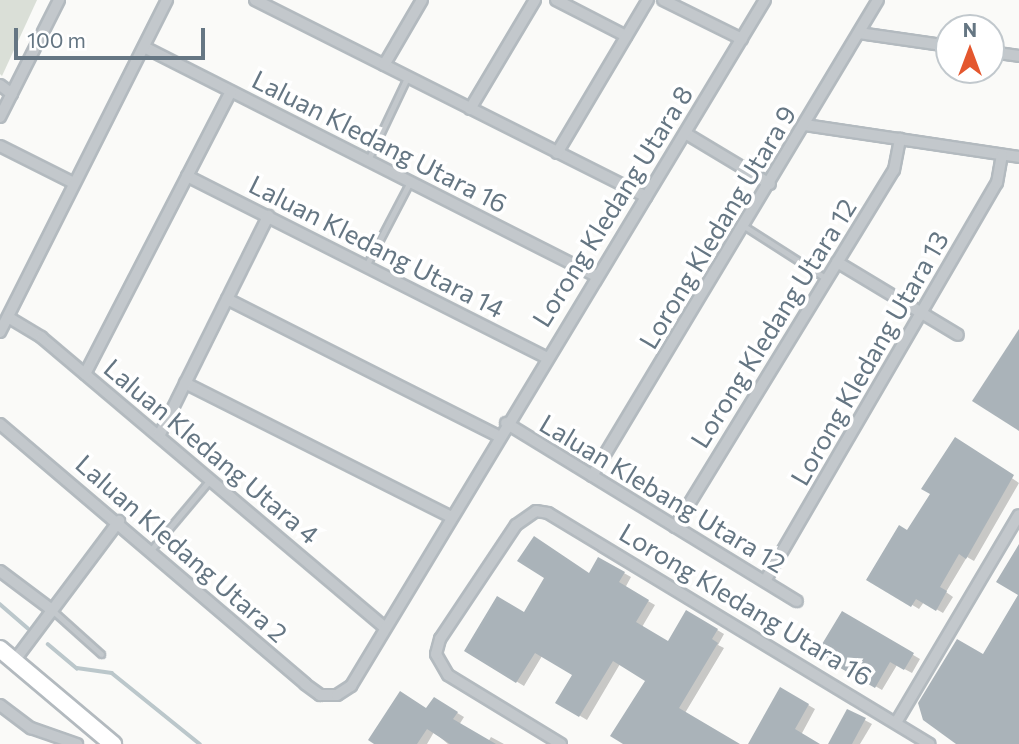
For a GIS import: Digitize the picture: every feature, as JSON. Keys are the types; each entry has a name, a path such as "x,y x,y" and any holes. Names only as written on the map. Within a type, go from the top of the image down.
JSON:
{"street":[{"path":"0,117 59,0"},
{"path":"3,324 167,0"},
{"path":"255,0 646,197"},
{"path":"384,65 422,0"},
{"path":"471,109 536,0"},
{"path":"556,0 626,36"},
{"path":"557,153 648,0"},
{"path":"663,0 742,39"},
{"name":"Lorong Kledang Utara 8","path":"337,695 351,687 383,626 765,0"},
{"name":"Lorong Kledang Utara 9","path":"592,475 770,184 878,0"},
{"path":"859,33 935,44"},
{"name":"Laluan Kledang Utara 16","path":"144,47 596,276"},
{"path":"0,85 12,94"},
{"path":"85,374 231,91"},
{"path":"805,125 1019,157"},
{"path":"685,133 770,184"},
{"name":"Lorong Kledang Utara 12","path":"675,527 894,170 900,139"},
{"path":"0,145 74,183"},
{"name":"Lorong Kledang Utara 13","path":"765,581 997,183 1002,155"},
{"name":"Laluan Kledang Utara 14","path":"187,176 546,357"},
{"path":"159,436 268,216"},
{"path":"837,262 958,335"},
{"path":"227,299 498,436"},
{"name":"Laluan Kledang Utara 4","path":"3,324 41,337 383,626"},
{"path":"185,383 450,516"},
{"name":"Laluan Klebang Utara 12","path":"506,423 797,601"},
{"name":"Laluan Kledang Utara 2","path":"0,424 119,521 305,684 320,695 337,695"},
{"name":"Lorong Kledang Utara 16","path":"561,744 448,675 436,654 439,639 516,525 536,512 548,513 897,721 929,744"},
{"path":"897,721 1019,515"},
{"path":"15,660 119,521"},
{"path":"0,570 52,610"},
{"path":"0,649 113,744"},
{"path":"0,705 31,728 77,744"}],"lane":[{"path":"368,160 408,77"},
{"path":"366,266 410,182"},
{"path":"744,226 827,279"},
{"path":"151,550 210,480"},
{"path":"52,610 101,654"}],"shaded area":[{"path":"0,0 37,0 2,76 0,74"}],"building":[{"path":"1019,329 1019,431 972,401"},
{"path":"955,437 1014,475 966,559 959,554 940,587 947,591 936,611 916,599 911,607 866,580 899,525 907,530 930,494 921,489"},
{"path":"534,536 589,573 598,557 625,572 619,582 649,600 636,622 668,641 686,610 718,629 712,639 718,643 679,708 740,744 623,744 610,736 645,681 613,661 579,717 555,703 572,675 535,653 516,683 464,651 497,596 524,612 544,578 517,561"},
{"path":"1019,544 1019,744 956,744 923,720 918,703 957,639 983,654 1018,595 996,582"},
{"path":"842,611 914,653 904,670 890,662 875,688 816,654"},
{"path":"780,687 809,704 795,729 820,744 748,744"},
{"path":"400,691 426,708 434,697 458,712 453,719 496,744 450,744 427,729 417,744 374,744 368,740"},
{"path":"847,709 866,718 852,744 828,744"}],"waterway":[{"path":"0,604 28,628"},
{"path":"48,644 77,668 112,673 200,744"}]}
